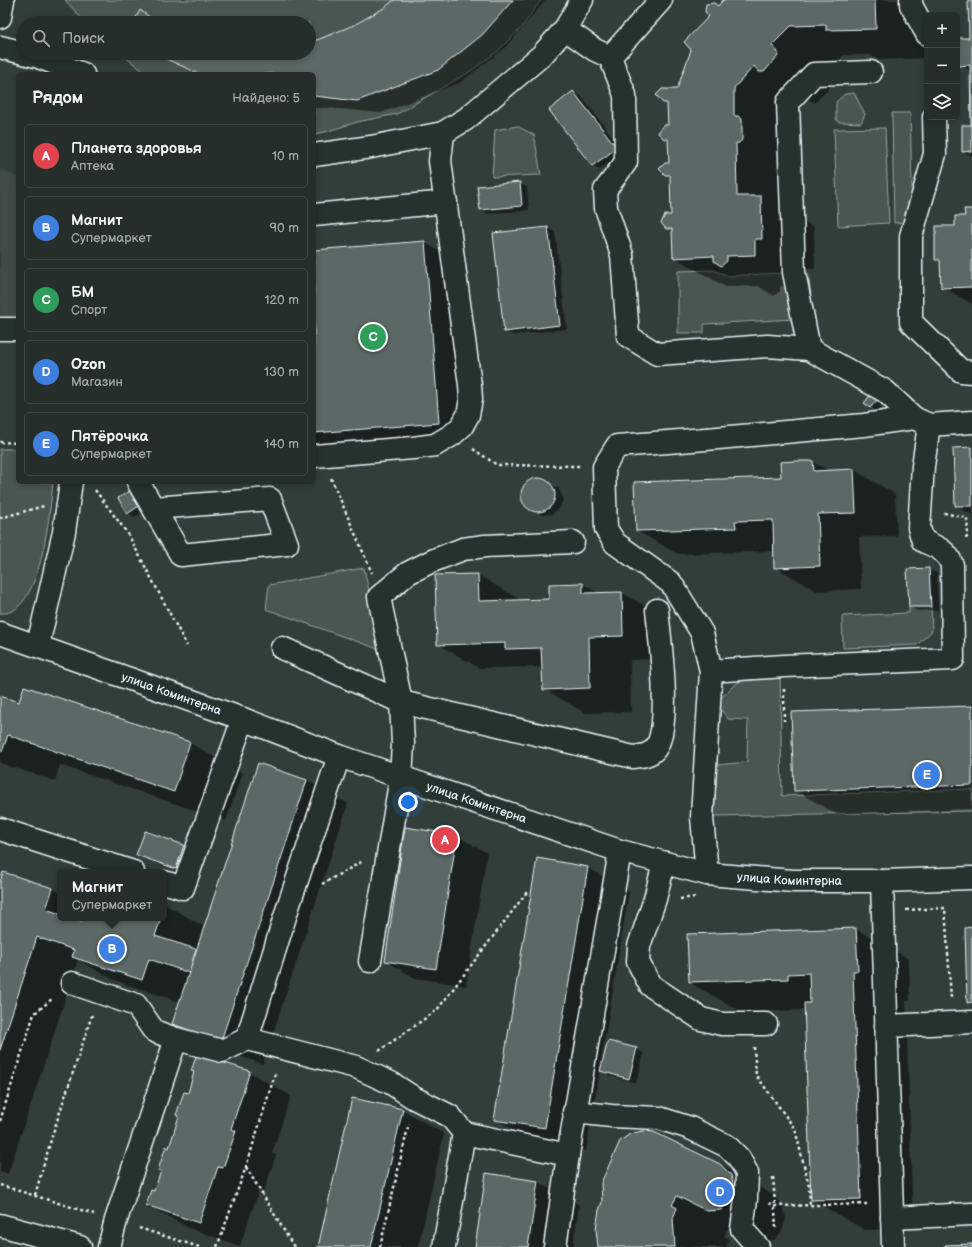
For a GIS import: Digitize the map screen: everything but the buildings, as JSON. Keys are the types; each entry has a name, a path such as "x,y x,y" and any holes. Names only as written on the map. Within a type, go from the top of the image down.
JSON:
{"street":[{"path":"0,17 3,0"},
{"path":"316,155 371,147 443,133 466,119 542,55 566,29 582,0"},
{"path":"610,57 661,0"},
{"path":"911,0 911,6 924,29"},
{"path":"566,29 595,50 610,57 625,95 626,162 605,190 606,208 622,255 628,336 657,354 767,346 809,349 885,391 922,422 923,466 919,528 923,541 949,556 952,565 953,659 784,666 711,671"},
{"path":"0,47 16,55"},
{"path":"26,60 36,65 73,72"},
{"path":"809,349 794,272 788,102 814,74 871,72"},
{"path":"934,120 935,154 911,236 911,322 961,371 972,372"},
{"path":"318,456 435,445 452,435 462,426 468,415 471,399 440,161 443,133"},
{"path":"316,214 446,202"},
{"path":"0,329 16,329"},
{"path":"707,874 702,817 711,671 702,633 671,583 615,543 606,529 604,467 617,446 864,425 922,422 972,422"},
{"path":"38,645 64,532 70,484"},
{"path":"139,484 181,555 287,544 270,499 154,508"},
{"path":"370,962 401,777 403,744 401,702 379,597 408,573 432,561 463,549 485,546 573,542"},
{"path":"282,648 401,702 633,757 645,756 655,749 661,736 663,719 664,694 657,610"},
{"name":"улица Коминтерна","path":"0,632 243,719 339,756 620,851 707,874 793,881 882,881 972,878"},
{"path":"167,883 183,888 243,719"},
{"path":"247,1039 289,904 339,756"},
{"path":"0,829 124,869"},
{"path":"555,1247 574,1112 620,851"},
{"path":"664,863 655,899 639,946 638,962 650,985 701,1019 722,1024 766,1024"},
{"path":"882,881 893,1247"},
{"path":"72,983 136,1005 154,1031 222,1051 247,1039 356,1067 450,1116 464,1133 568,1155"},
{"path":"886,1026 962,1022"},
{"path":"109,1247 116,1220 176,1038"},
{"path":"574,1112 612,1116 659,1118 690,1128 727,1146 738,1158 747,1173 742,1230 758,1247"},
{"path":"444,1247 464,1133"},
{"path":"892,1218 972,1214"},
{"path":"0,1225 36,1241 80,1247"}],"path":[{"path":"452,435 497,465 604,467"},
{"path":"0,442 16,443"},
{"path":"318,456 370,566 379,597"},
{"path":"94,488 128,534 187,646"},
{"path":"0,518 50,504"},
{"path":"943,507 943,513 967,518 968,536 963,540"},
{"path":"322,884 389,845"},
{"path":"356,1067 437,1010 527,892"},
{"path":"655,899 681,899 700,896"},
{"path":"883,910 945,908 962,1022"},
{"path":"0,1122 34,1014 72,983"},
{"path":"35,1195 53,1133 99,993"},
{"path":"217,1247 246,1167 283,1049"},
{"path":"380,1247 414,1098"},
{"path":"246,1167 294,1247"},
{"path":"746,1190 774,1206 782,1205"}],"shaded area":[{"path":"65,0 541,0 522,27 498,51 471,71 397,114 357,122 316,134 316,72 144,72 129,60 316,60 316,16 80,16"},
{"path":"854,93 865,114 861,123 838,122 836,119 836,102 845,94"},
{"path":"892,113 910,113 913,222 894,223"},
{"path":"517,126 534,135 541,175 492,177 495,130"},
{"path":"885,128 889,223 838,226 834,129"},
{"path":"3,170 16,176 16,322 0,322 0,173"},
{"path":"713,270 729,276 808,273 814,318 704,324 704,333 678,333 678,271"},
{"path":"0,449 16,449 16,484 53,484 46,537 41,560 34,581 25,599 14,610 0,613"},
{"path":"364,568 381,650 266,609 269,585"},
{"path":"909,607 931,607 932,631 917,645 843,648 842,616 909,613"},
{"path":"780,673 782,796 972,789 972,811 714,816 717,765 747,762 748,720 728,719 720,708 720,699 733,686 745,678"}],"place":[{"name":"БМ","path":"373,337"},
{"name":"Пятёрочка","path":"927,775"},
{"name":"Планета здоровья","path":"445,840"},
{"name":"Магнит","path":"112,949"},
{"name":"Ozon","path":"720,1192"}]}
